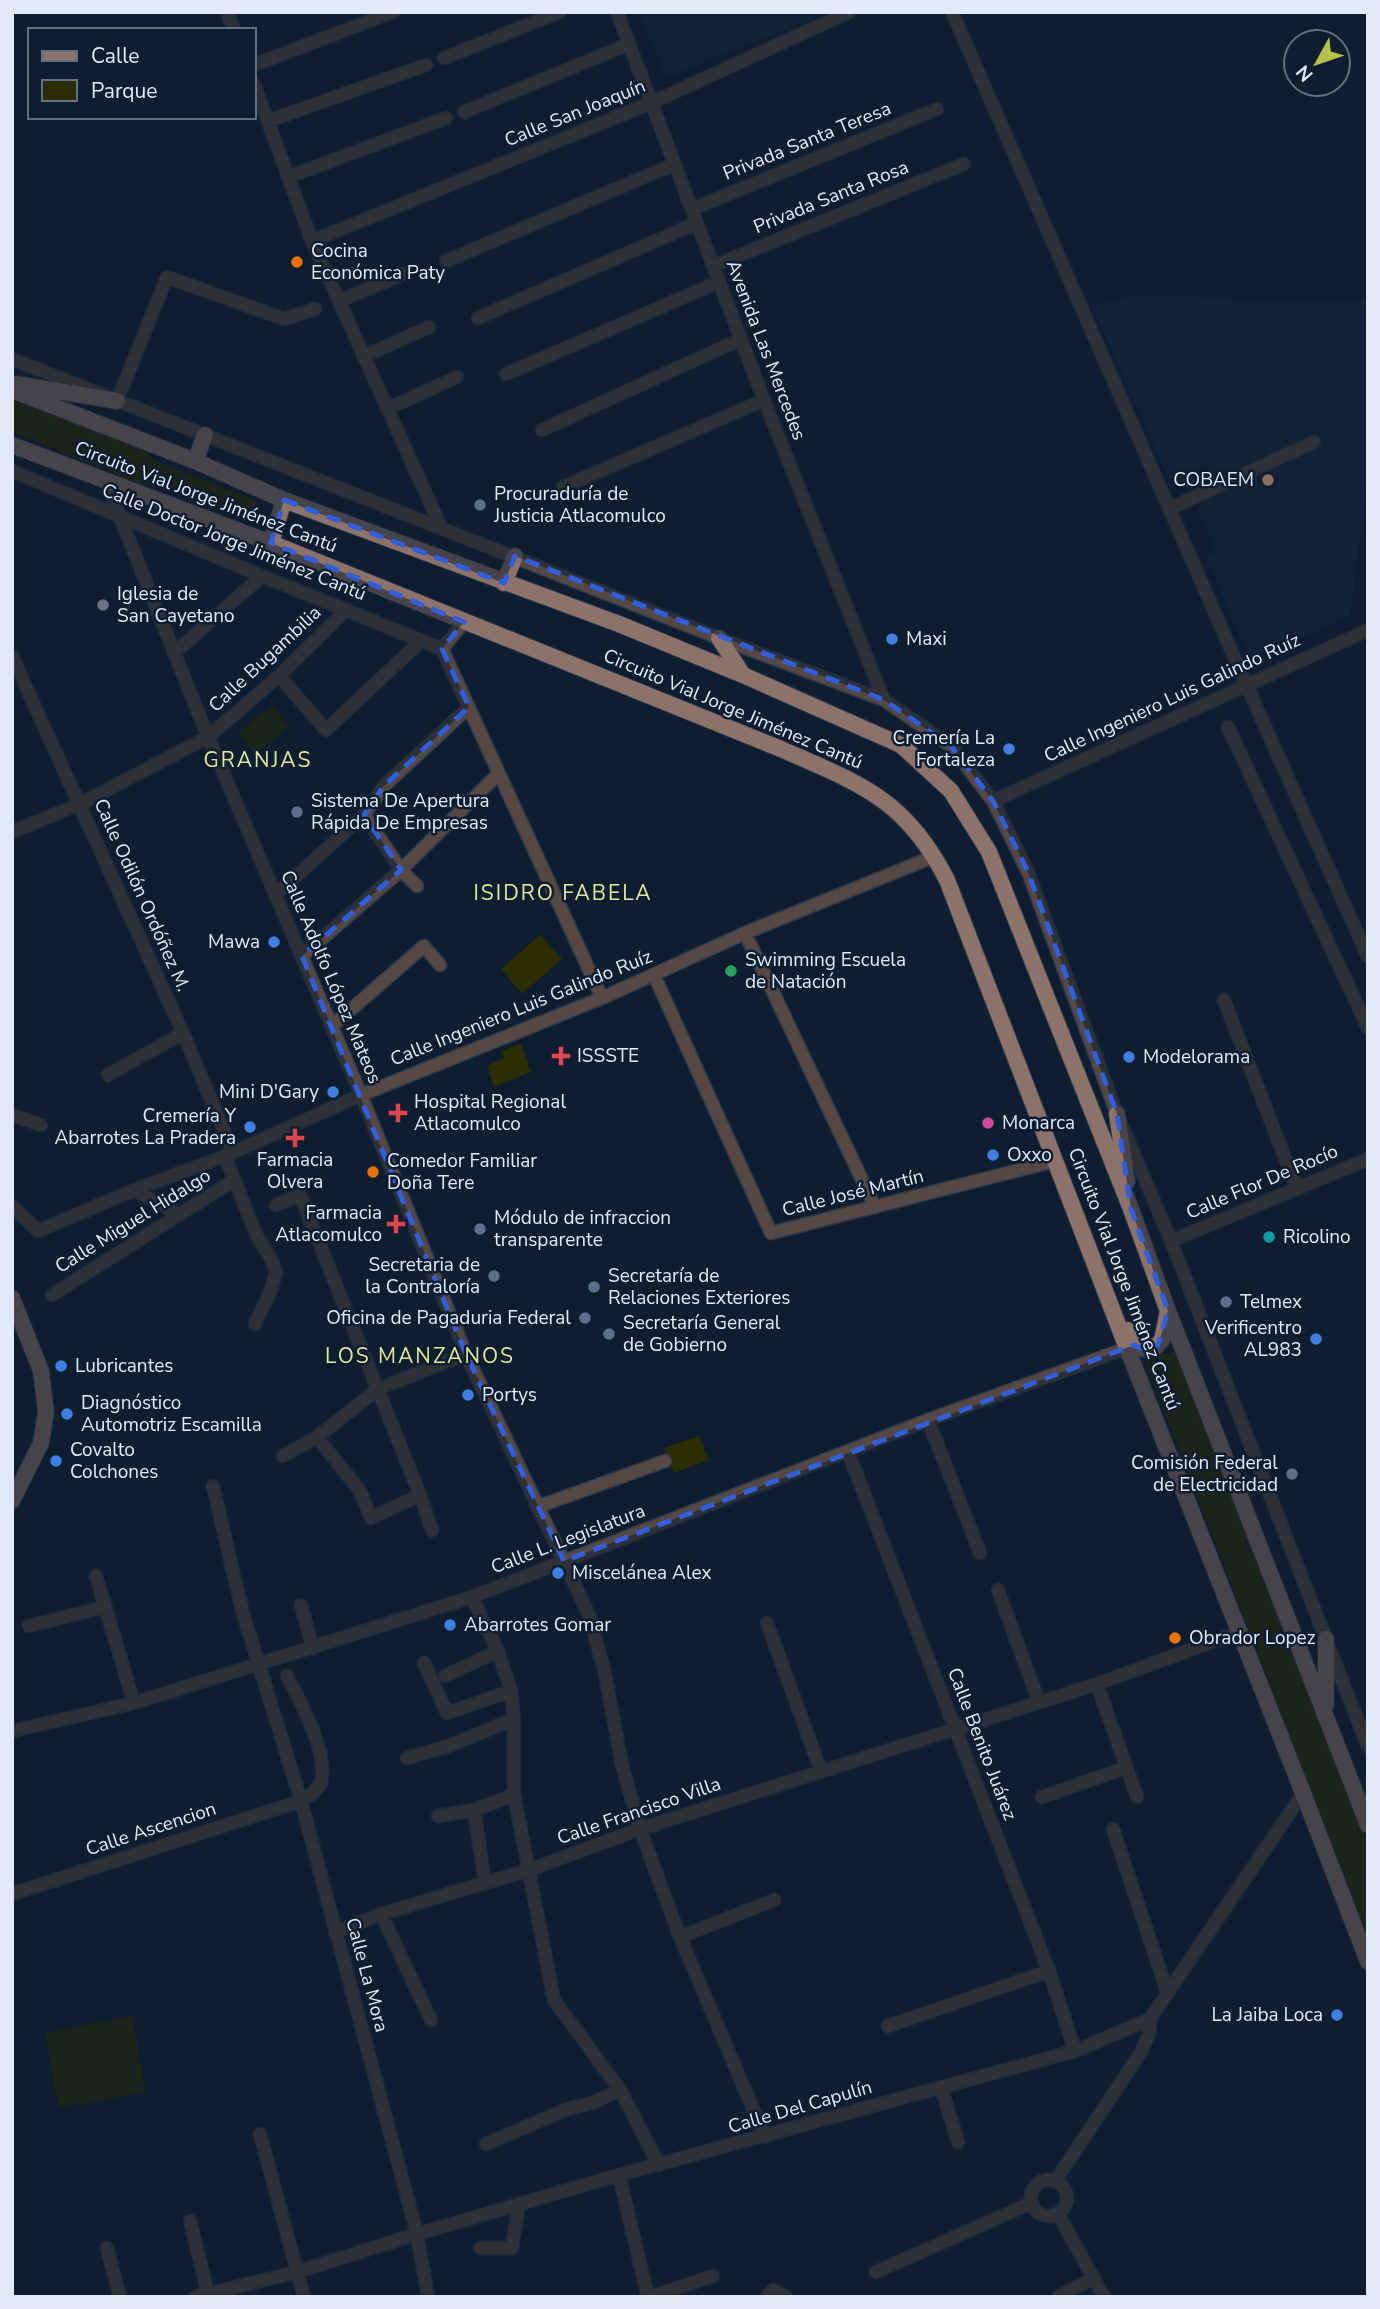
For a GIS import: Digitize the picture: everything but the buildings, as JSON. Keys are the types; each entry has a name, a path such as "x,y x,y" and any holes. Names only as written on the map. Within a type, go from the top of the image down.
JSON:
{"main road":[{"path":"12,383 117,401"},
{"name":"Circuito Vial Jorge Jiménez Cantú","path":"12,390 195,461 284,500 619,624 743,676 901,745 951,791 989,852 1131,1209 1368,1825"},
{"path":"195,461 205,435"},
{"name":"Circuito Vial Jorge Jiménez Cantú","path":"12,445 271,543 781,749 855,782 897,810 918,832 935,856 947,880 1368,1962"},
{"path":"271,543 284,500"},
{"path":"504,583 515,556"},
{"path":"719,638 743,676"},
{"path":"1117,1114 1131,1209"},
{"path":"1080,1223 1091,1236 1137,1346 1153,1350 1158,1345 1166,1328 1168,1311"},
{"path":"12,1298 16,1317 41,1371 46,1412 41,1443 12,1501"},
{"path":"1326,1639 1326,1714"}],"street":[{"path":"256,64 393,12"},
{"path":"444,58 560,12"},
{"name":"Avenida Las Mercedes","path":"617,12 764,400 884,700"},
{"name":"Calle San Joaquín","path":"312,242 651,103 849,12"},
{"path":"952,12 1368,957"},
{"path":"464,112 629,44"},
{"path":"268,121 426,65"},
{"path":"256,88 312,242 442,527"},
{"name":"Privada Santa Teresa","path":"692,209 937,109"},
{"path":"288,177 446,118"},
{"path":"446,261 675,164"},
{"name":"Privada Santa Rosa","path":"713,266 964,164"},
{"path":"478,318 697,223"},
{"path":"339,301 403,274"},
{"path":"117,401 167,277 284,319 315,309"},
{"path":"506,374 719,282"},
{"path":"363,357 429,327"},
{"path":"542,430 741,340"},
{"path":"12,359 719,638 884,700 951,746 993,802 1028,872 1117,1114 1171,1241 1367,1742"},
{"path":"387,409 457,377"},
{"path":"564,487 764,400"},
{"path":"1169,509 1314,442"},
{"name":"Calle Doctor Jorge Jiménez Cantú","path":"12,471 442,649"},
{"name":"Calle Adolfo López Mateos","path":"106,482 208,737 361,1095 467,1354 589,1615 604,1669 622,1765 640,1829 680,1937 765,2137"},
{"path":"174,653 262,576"},
{"name":"Calle Bugambilia","path":"12,832 80,804 208,737 279,676 346,609"},
{"path":"464,622 442,649 602,998"},
{"name":"Calle Ingeniero Luis Galindo Ruíz","path":"993,802 1368,630"},
{"path":"279,676 326,730 422,640"},
{"name":"Calle Odilón Ordóñez M.","path":"12,656 183,1032 229,1154 234,1180 256,1234 272,1261 276,1272 256,1324"},
{"path":"275,895 364,815 383,787 469,706"},
{"path":"1228,727 1368,1028"},
{"path":"302,956 401,870 499,774"},
{"path":"364,815 401,870 417,886"},
{"name":"Calle Ingeniero Luis Galindo Ruíz","path":"12,1206 38,1231 134,1190 229,1154 361,1095 602,998 745,933 935,856"},
{"path":"745,933 875,1207"},
{"path":"332,1026 424,946 440,965"},
{"name":"Calle José Martín","path":"654,975 771,1233 1055,1161"},
{"path":"1224,1000 1297,1189"},
{"path":"108,1075 183,1032"},
{"path":"12,1115 41,1125"},
{"name":"Calle Flor De Rocío","path":"1171,1241 1368,1159"},
{"name":"Calle Miguel Hidalgo","path":"52,1295 234,1180"},
{"path":"134,1190 180,1215"},
{"path":"276,1205 300,1195 432,1530"},
{"name":"Calle L. Legislatura","path":"12,1731 134,1703 472,1597 928,1420 1127,1348"},
{"path":"283,1456 317,1437 377,1389 467,1354"},
{"path":"928,1420 979,1553"},
{"path":"317,1437 360,1491 371,1518 420,1495"},
{"name":"Calle Benito Juárez","path":"848,1452 1049,1971 1075,2051"},
{"path":"537,1507 665,1461"},
{"name":"Calle La Mora","path":"213,1486 242,1609 301,1801 417,2234 428,2297"},
{"path":"96,1576 134,1703"},
{"path":"998,1590 1039,1702"},
{"path":"472,1597 498,1651 512,1691 514,1795 554,2000 620,2090 659,2165"},
{"path":"301,1605 313,1648"},
{"path":"29,1626 106,1607"},
{"path":"767,1623 821,1772"},
{"name":"Calle Francisco Villa","path":"335,1931 380,1914 529,1870 640,1829 1097,1684 1239,1632"},
{"path":"445,1676 498,1651"},
{"path":"424,1664 447,1713 512,1691"},
{"path":"288,1676 311,1725 322,1765 321,1782 317,1790 301,1801"},
{"path":"1097,1684 1137,1797"},
{"path":"407,1758 451,1745 514,1719"},
{"path":"1042,1797 1125,1768"},
{"path":"1056,2180 1141,2052 1149,2034 1150,2019 1167,1991 1303,1793"},
{"path":"438,1816 474,1810 514,1795"},
{"name":"Calle Ascencion","path":"12,1894 301,1801"},
{"path":"474,1810 485,1883"},
{"path":"1113,1829 1167,1991"},
{"path":"680,1937 774,1900"},
{"path":"380,1914 431,2020"},
{"path":"888,2026 1049,1971"},
{"name":"Calle Del Capulín","path":"201,2295 297,2272 619,2175 1075,2051 1150,2019"},
{"path":"941,2087 958,2142"},
{"path":"486,2144 570,2108 590,2105 620,2090"},
{"path":"260,2134 304,2297"},
{"path":"619,2175 649,2297 713,2276"},
{"path":"1056,2180 1067,2194 1066,2206 1058,2214 1042,2215 1031,2203 1032,2191 1039,2182 1056,2180"},
{"path":"876,2272 1031,2203"},
{"path":"480,2248 512,2248 519,2205"},
{"path":"1058,2214 1104,2297"},
{"path":"190,2221 201,2295"},
{"path":"107,2248 120,2297"},
{"path":"1058,2297 1094,2278"},
{"path":"767,2297 773,2290 786,2297"}],"highlighted area":[{"path":"284,500 504,583 515,556 884,700 951,746 993,801 1028,872 1117,1114 1131,1209 1168,1311 1158,1345 1145,1350 1134,1345 564,1561 466,1354 302,956 401,870 364,815 383,787 469,707 442,649 464,622 271,543"}],"shaded area":[{"path":"639,12 830,12 666,78"},
{"name":"COBAEM","path":"1138,295 1368,301 1368,477 1350,617 1250,660 1205,557 1216,552 1190,490 1186,491 1183,484 1173,488 1091,305"}],"green space":[{"path":"12,396 134,444 156,461 256,501 260,510 256,519 247,521 162,487 138,483 12,432"},
{"path":"272,705 289,727 255,754 238,733"},
{"path":"540,935 562,959 522,994 501,969"},
{"path":"521,1044 531,1072 494,1087 487,1066 504,1058 501,1051"},
{"path":"1175,1350 1368,1844 1368,1935 1145,1362"},
{"path":"699,1436 709,1460 674,1473 664,1448"},
{"path":"132,2016 146,2092 59,2108 45,2033"}],"place":[{"name":"Cocina Económica Paty","path":"297,262"},
{"name":"COBAEM","path":"1268,480"},
{"name":"Procuraduría de Justicia Atlacomulco","path":"480,505"},
{"name":"Iglesia de San Cayetano","path":"103,605"},
{"name":"Maxi","path":"892,639"},
{"name":"Cremería La Fortaleza","path":"1009,749"},
{"name":"Sistema De Apertura Rápida De Empresas","path":"297,812"},
{"name":"Mawa","path":"274,942"},
{"name":"Swimming Escuela de Natación","path":"731,971"},
{"name":"ISSSTE","path":"561,1056"},
{"name":"Modelorama","path":"1129,1057"},
{"name":"Mini D'Gary","path":"333,1092"},
{"name":"Hospital Regional Atlacomulco","path":"398,1113"},
{"name":"Monarca","path":"988,1123"},
{"name":"Cremería Y Abarrotes La Pradera","path":"250,1127"},
{"name":"Farmacia Olvera","path":"295,1138"},
{"name":"Oxxo","path":"993,1155"},
{"name":"Comedor Familiar Doña Tere","path":"373,1172"},
{"name":"Farmacia Atlacomulco","path":"396,1224"},
{"name":"Módulo de infraccion transparente","path":"480,1229"},
{"name":"Ricolino","path":"1269,1237"},
{"name":"Secretaria de la Contraloría","path":"494,1276"},
{"name":"Secretaría de Relaciones Exteriores","path":"594,1287"},
{"name":"Telmex","path":"1226,1302"},
{"name":"Oficina de Pagaduria Federal","path":"585,1318"},
{"name":"Secretaría General de Gobierno","path":"609,1334"},
{"name":"Verificentro AL983","path":"1316,1339"},
{"name":"Lubricantes","path":"61,1366"},
{"name":"Portys","path":"468,1395"},
{"name":"Diagnóstico Automotriz Escamilla","path":"67,1414"},
{"name":"Covalto Colchones","path":"56,1461"},
{"name":"Comisión Federal de Electricidad","path":"1292,1474"},
{"name":"Miscelánea Alex","path":"558,1573"},
{"name":"Abarrotes Gomar","path":"450,1625"},
{"name":"Obrador Lopez","path":"1175,1638"},
{"name":"La Jaiba Loca","path":"1337,2015"}],"district":[{"name":"GRANJAS","path":"258,760"},
{"name":"ISIDRO FABELA","path":"563,893"},
{"name":"LOS MANZANOS","path":"420,1356"}]}
